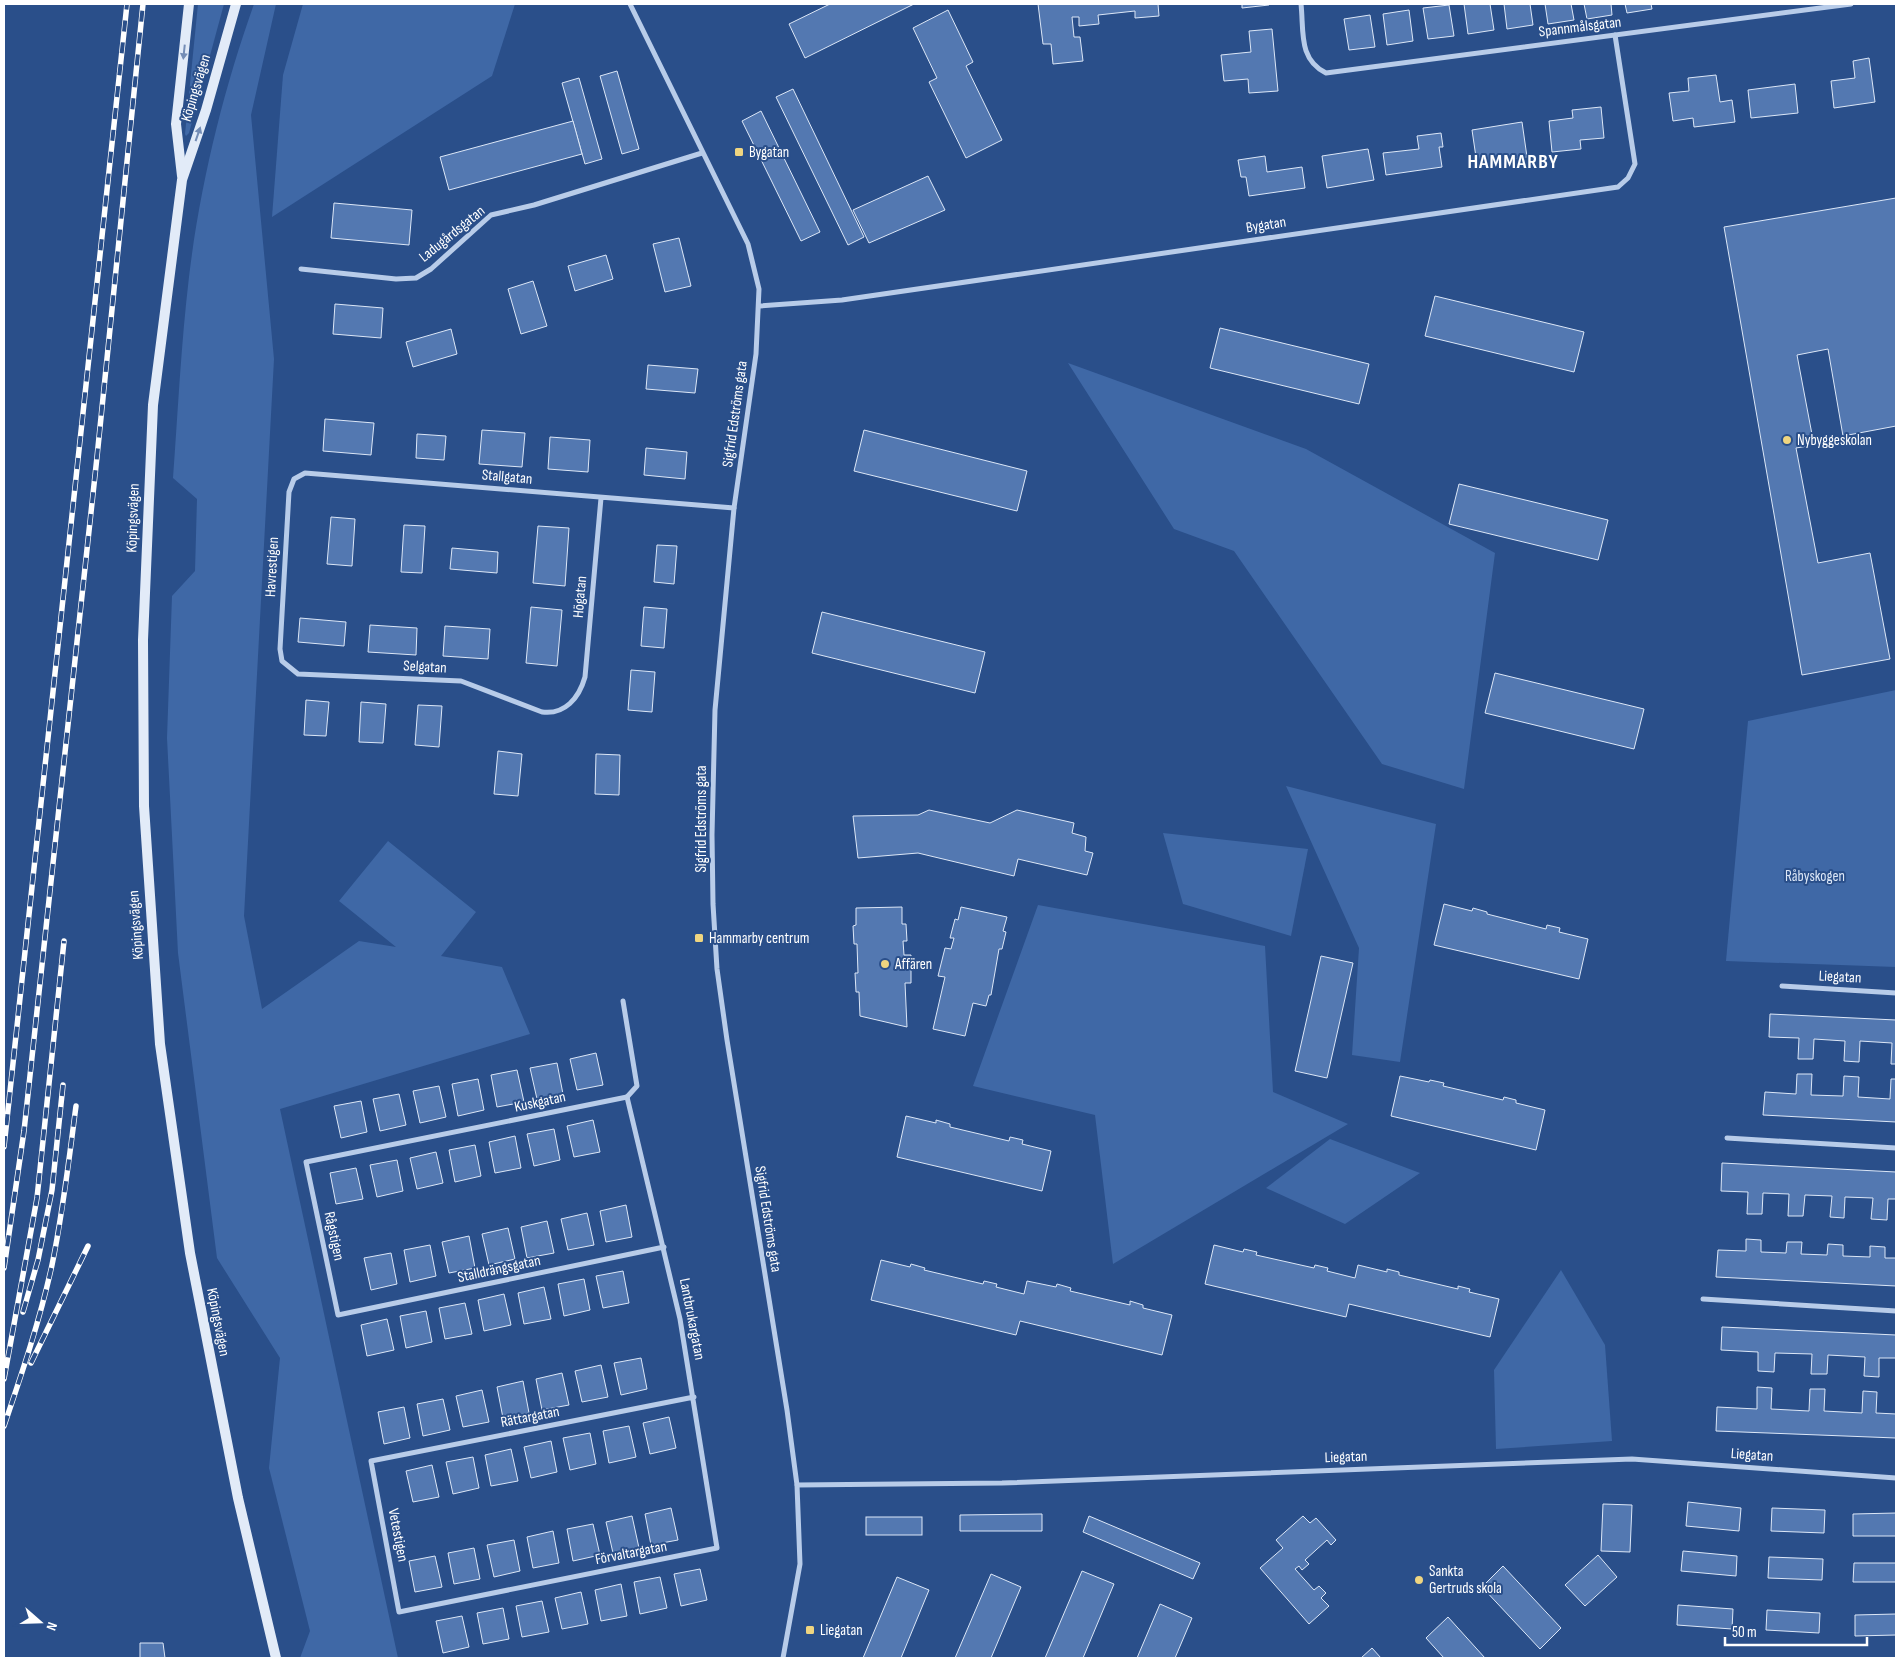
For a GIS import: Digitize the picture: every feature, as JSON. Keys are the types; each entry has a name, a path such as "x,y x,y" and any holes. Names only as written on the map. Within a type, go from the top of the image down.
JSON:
{"main road":[{"name":"Köpingsvägen","path":"182,180 176,124 189,4"},
{"name":"Köpingsvägen","path":"236,4 206,110 182,180 152,405 143,706 148,888 160,1044 190,1253 238,1498 276,1658"}],"street":[{"name":"Sigfrid Edströms gata","path":"630,4 748,244 758,281 759,306 756,354 734,508 715,710 713,904 717,969 787,1410 797,1485 800,1564 783,1658"},
{"name":"Spannmålsgatan","path":"1301,4 1306,56 1314,66 1326,73 1851,4"},
{"name":"Bygatan","path":"759,306 842,300 1415,215 1618,187 1628,178 1635,164 1615,35"},
{"name":"Ladugårdsgatan","path":"301,269 396,279 416,278 431,269 491,215 534,205 702,153"},
{"name":"Stallgatan","path":"289,492 294,479 305,473 734,508"},
{"name":"Havrestigen","path":"280,645 289,492"},
{"name":"Högatan","path":"576,696 585,677 601,498"},
{"name":"Selgatan","path":"280,645 282,661 298,674 461,681 530,708 552,714 567,707 576,696"},
{"name":"Liegatan","path":"1782,986 1896,993"},
{"path":"623,1001 637,1086 627,1097 664,1247"},
{"name":"Kuskgatan","path":"306,1162 627,1097"},
{"path":"1727,1138 1896,1148"},
{"name":"Rågstigen","path":"306,1162 338,1315"},
{"name":"Stalldrängsgatan","path":"338,1315 664,1247"},
{"name":"Lantbrukargatan","path":"664,1247 694,1397"},
{"path":"1703,1299 1896,1311"},
{"name":"Rättargatan","path":"371,1461 694,1397"},
{"name":"Förvaltargatan","path":"400,1612 717,1548 694,1397"},
{"name":"Liegatan","path":"797,1485 1002,1483 1632,1459 1896,1478"},
{"name":"Vetestigen","path":"371,1461 400,1612"}],"green space":[{"path":"198,4 224,4 189,133 186,136 185,134"},
{"path":"254,4 276,4 251,115 274,359 244,916 262,1009 359,941 396,947 339,901 388,841 476,912 441,956 502,967 530,1034 280,1109 398,1658 300,1658 310,1631 269,1468 280,1358 217,1258 178,953 167,738 172,596 195,571 197,499 173,478 186,302 199,208 206,173 232,70"},
{"path":"303,4 515,4 492,76 272,217 283,75"},
{"path":"1068,363 1306,449 1495,553 1464,789 1382,764 1234,551 1174,529"},
{"name":"Råbyskogen","path":"1896,690 1896,967 1726,961 1748,721"},
{"path":"1286,786 1436,824 1400,1062 1352,1055 1359,948"},
{"path":"1163,833 1308,849 1291,936 1183,904"},
{"path":"1038,905 1265,946 1273,1092 1348,1124 1113,1264 1095,1115 973,1086"},
{"path":"1330,1139 1420,1173 1345,1224 1266,1188"},
{"path":"1561,1270 1605,1345 1612,1441 1496,1449 1494,1370"}],"building":[{"path":"830,4 914,4 805,58 789,24"},
{"path":"1038,4 1158,4 1159,16 1135,18 1135,11 1098,15 1099,24 1079,26 1079,17 1072,17 1074,37 1080,37 1083,61 1053,64 1051,44 1043,44"},
{"path":"1242,4 1269,4 1269,5 1242,8"},
{"path":"1464,4 1490,4 1494,30 1468,34"},
{"path":"1504,4 1530,4 1533,25 1507,29"},
{"path":"1545,4 1571,4 1574,20 1548,24"},
{"path":"1584,4 1611,4 1612,15 1587,19"},
{"path":"1625,4 1651,4 1652,9 1627,13"},
{"path":"1449,5 1454,36 1428,39 1423,8"},
{"path":"948,10 973,62 966,66 1002,140 966,158 929,82 937,78 913,28"},
{"path":"1409,10 1413,41 1387,45 1383,14"},
{"path":"1370,15 1375,47 1349,50 1344,19"},
{"path":"1272,29 1278,91 1249,93 1248,79 1224,81 1221,55 1251,52 1249,31"},
{"path":"1869,58 1875,102 1834,108 1831,81 1855,78 1853,61"},
{"path":"617,71 639,149 622,154 600,76"},
{"path":"1716,75 1720,102 1732,100 1735,122 1694,127 1693,118 1673,121 1669,93 1689,91 1688,78"},
{"path":"579,78 602,159 585,164 562,83"},
{"path":"1795,84 1798,113 1751,118 1748,90"},
{"path":"793,89 864,237 848,245 776,97"},
{"path":"1601,107 1604,138 1580,140 1581,149 1552,152 1549,121 1573,118 1572,110"},
{"path":"761,111 820,232 801,241 742,121"},
{"path":"573,121 582,154 449,190 440,157"},
{"path":"1522,122 1527,157 1477,164 1472,130"},
{"path":"1441,133 1443,147 1439,147 1442,167 1386,175 1383,153 1419,149 1417,136"},
{"path":"1368,149 1374,180 1327,188 1322,156"},
{"path":"1265,156 1267,172 1302,167 1305,188 1249,196 1246,177 1241,177 1238,160"},
{"path":"928,176 945,210 869,243 853,210"},
{"name":"Nybyggeskolan","path":"1896,198 1896,426 1843,436 1828,349 1797,355 1814,445 1796,448 1818,563 1870,553 1890,659 1802,675 1724,227"},
{"path":"334,203 412,210 409,245 331,238"},
{"path":"679,238 691,286 665,292 653,244"},
{"path":"606,255 613,279 575,291 568,266"},
{"path":"533,281 547,326 521,334 508,289"},
{"path":"1435,296 1584,332 1574,372 1425,336"},
{"path":"335,304 383,308 381,338 333,334"},
{"path":"1220,328 1369,364 1359,404 1210,368"},
{"path":"451,329 457,354 413,367 406,342"},
{"path":"648,365 698,369 695,393 646,389"},
{"path":"325,419 374,423 371,455 323,451"},
{"path":"482,430 525,433 522,467 479,464"},
{"path":"864,430 1027,471 1017,511 854,471"},
{"path":"417,434 446,436 444,460 416,458"},
{"path":"550,437 590,440 588,472 548,469"},
{"path":"646,448 687,452 685,479 644,475"},
{"path":"1459,484 1608,520 1598,560 1449,524"},
{"path":"331,517 355,519 352,566 327,564"},
{"path":"404,525 425,526 422,573 401,572"},
{"path":"538,526 569,528 565,586 533,583"},
{"path":"657,545 677,546 674,584 654,582"},
{"path":"452,548 498,552 497,573 450,569"},
{"path":"531,607 562,610 557,666 526,663"},
{"path":"644,607 667,609 664,648 641,646"},
{"path":"822,612 985,652 975,693 812,653"},
{"path":"300,618 346,622 344,646 298,642"},
{"path":"370,625 417,628 416,655 368,652"},
{"path":"445,626 490,629 488,659 443,656"},
{"path":"631,670 655,672 652,712 628,710"},
{"path":"1495,673 1644,709 1634,749 1485,713"},
{"path":"306,700 329,702 326,736 304,735"},
{"path":"361,702 386,704 383,743 359,742"},
{"path":"418,705 442,706 439,747 415,745"},
{"path":"498,751 522,754 518,796 494,794"},
{"path":"596,754 620,755 619,795 595,794"},
{"path":"929,810 990,823 1017,810 1074,823 1072,833 1086,837 1085,851 1093,853 1087,875 1018,859 1014,876 918,853 858,858 853,816 918,815"},
{"path":"1444,904 1472,911 1473,908 1487,912 1487,914 1546,929 1547,925 1560,928 1559,932 1588,939 1579,979 1434,945"},
{"name":"Affären","path":"902,907 902,924 906,924 907,941 903,941 904,955 911,955 911,983 905,983 907,1027 860,1016 859,992 856,992 855,973 858,973 857,944 854,944 853,926 856,925 856,908"},
{"path":"961,907 1007,917 1003,931 1006,932 1002,949 999,949 991,995 989,995 986,1006 973,1003 965,1036 933,1029 945,977 938,976 945,948 951,949 954,938 950,938 955,919 958,920"},
{"path":"1321,956 1353,963 1327,1078 1295,1071"},
{"path":"1770,1014 1896,1020 1896,1064 1891,1064 1892,1043 1860,1041 1859,1062 1844,1061 1845,1041 1814,1039 1813,1059 1798,1059 1799,1038 1769,1037"},
{"path":"596,1053 603,1085 577,1090 570,1059"},
{"path":"557,1063 563,1094 537,1099 530,1068"},
{"path":"517,1070 524,1102 497,1107 491,1075"},
{"path":"1797,1074 1812,1074 1811,1095 1843,1096 1844,1076 1859,1077 1858,1097 1890,1099 1891,1079 1896,1079 1896,1122 1763,1115 1765,1092 1796,1094"},
{"path":"1400,1076 1444,1083 1443,1086 1503,1100 1504,1097 1516,1100 1516,1103 1545,1110 1536,1150 1391,1116"},
{"path":"478,1079 484,1110 458,1116 452,1084"},
{"path":"439,1086 446,1117 420,1123 413,1091"},
{"path":"399,1094 406,1125 380,1131 373,1099"},
{"path":"361,1101 367,1132 341,1138 334,1106"},
{"path":"906,1116 936,1123 936,1120 950,1124 950,1127 1009,1141 1010,1137 1023,1140 1022,1144 1051,1151 1042,1191 897,1157"},
{"path":"593,1120 600,1152 574,1157 567,1126"},
{"path":"554,1129 560,1160 534,1166 527,1134"},
{"path":"515,1136 521,1168 495,1173 489,1142"},
{"path":"475,1145 481,1176 455,1182 449,1150"},
{"path":"436,1152 443,1183 417,1189 410,1158"},
{"path":"397,1160 403,1191 377,1197 370,1165"},
{"path":"1722,1163 1896,1172 1896,1199 1888,1199 1887,1220 1871,1219 1873,1198 1845,1197 1844,1218 1830,1217 1832,1196 1805,1195 1803,1216 1788,1216 1789,1194 1763,1193 1762,1214 1747,1214 1748,1192 1721,1191"},
{"path":"356,1168 363,1199 336,1204 330,1173"},
{"path":"626,1205 632,1237 606,1242 600,1211"},
{"path":"587,1213 594,1245 568,1250 561,1219"},
{"path":"547,1221 554,1253 527,1258 521,1227"},
{"path":"508,1228 515,1259 489,1265 482,1234"},
{"path":"469,1236 475,1268 449,1273 442,1242"},
{"path":"1746,1239 1761,1240 1761,1252 1786,1253 1787,1242 1802,1242 1801,1254 1827,1255 1828,1244 1843,1245 1843,1256 1870,1257 1870,1246 1885,1247 1885,1258 1896,1258 1896,1286 1716,1277 1718,1250 1746,1251"},
{"path":"430,1245 436,1276 410,1282 404,1250"},
{"path":"1214,1245 1243,1252 1244,1249 1257,1252 1256,1255 1314,1268 1315,1265 1328,1268 1327,1271 1355,1278 1358,1265 1387,1272 1387,1269 1399,1272 1399,1275 1458,1289 1458,1286 1470,1289 1469,1292 1499,1299 1490,1337 1349,1304 1346,1317 1205,1284"},
{"path":"391,1253 397,1284 371,1290 364,1258"},
{"path":"881,1260 910,1267 911,1264 925,1268 924,1270 983,1284 984,1281 997,1284 996,1287 1024,1294 1027,1281 1056,1287 1057,1284 1071,1288 1070,1291 1130,1305 1130,1301 1143,1305 1143,1308 1172,1315 1162,1355 1020,1321 1016,1335 871,1300"},
{"path":"623,1271 629,1303 603,1308 596,1276"},
{"path":"584,1279 590,1310 564,1316 558,1284"},
{"path":"544,1287 551,1319 524,1324 518,1293"},
{"path":"504,1294 511,1325 484,1331 478,1300"},
{"path":"465,1303 472,1334 445,1339 439,1308"},
{"path":"426,1311 432,1342 406,1348 400,1316"},
{"path":"387,1319 394,1350 367,1356 361,1325"},
{"path":"1722,1327 1896,1335 1896,1358 1879,1358 1879,1377 1864,1376 1865,1357 1828,1355 1827,1374 1811,1374 1812,1354 1775,1353 1774,1372 1758,1371 1758,1352 1721,1350"},
{"path":"641,1358 647,1389 621,1395 614,1363"},
{"path":"601,1365 608,1397 582,1402 575,1371"},
{"path":"562,1373 569,1405 542,1410 536,1379"},
{"path":"523,1381 529,1413 503,1418 497,1387"},
{"path":"1757,1387 1772,1388 1771,1409 1809,1411 1810,1389 1825,1389 1824,1411 1862,1413 1863,1391 1877,1392 1876,1413 1896,1414 1896,1438 1716,1431 1717,1407 1757,1409"},
{"path":"482,1390 489,1422 463,1427 456,1396"},
{"path":"443,1399 450,1430 423,1436 417,1404"},
{"path":"404,1407 410,1438 384,1444 378,1412"},
{"path":"669,1417 676,1448 650,1454 643,1423"},
{"path":"629,1426 636,1457 609,1463 603,1431"},
{"path":"590,1433 596,1464 570,1470 563,1438"},
{"path":"551,1441 557,1472 531,1478 524,1447"},
{"path":"511,1449 518,1481 491,1486 485,1455"},
{"path":"473,1457 479,1488 453,1494 446,1462"},
{"path":"432,1465 439,1497 413,1502 406,1471"},
{"path":"1688,1502 1741,1508 1739,1531 1686,1526"},
{"path":"1603,1504 1632,1505 1630,1552 1601,1551"},
{"path":"671,1508 678,1540 651,1545 645,1514"},
{"path":"1772,1508 1825,1510 1824,1533 1771,1531"},
{"path":"1896,1513 1896,1536 1853,1536 1853,1514"},
{"path":"1042,1514 1042,1531 960,1531 960,1515"},
{"path":"632,1516 639,1548 613,1553 606,1522"},
{"path":"1089,1516 1200,1563 1193,1579 1083,1532"},
{"path":"1303,1516 1310,1523 1316,1518 1336,1540 1331,1545 1327,1540 1305,1560 1309,1564 1302,1570 1299,1566 1295,1569 1314,1590 1319,1586 1326,1593 1321,1598 1329,1606 1309,1624 1260,1568 1283,1548 1276,1540"},
{"path":"866,1517 922,1517 922,1535 866,1535"},
{"path":"593,1524 600,1555 573,1561 567,1529"},
{"path":"553,1531 559,1563 533,1568 527,1537"},
{"path":"514,1540 520,1571 494,1577 487,1545"},
{"path":"474,1548 480,1579 454,1584 448,1553"},
{"path":"1683,1551 1737,1556 1736,1576 1681,1571"},
{"path":"1598,1555 1617,1577 1585,1606 1565,1585"},
{"path":"435,1556 442,1587 415,1592 409,1561"},
{"path":"1769,1557 1823,1559 1822,1580 1768,1578"},
{"path":"1854,1563 1896,1563 1896,1582 1853,1582"},
{"path":"1503,1566 1561,1628 1540,1649 1482,1587"},
{"path":"700,1569 707,1600 681,1606 674,1574"},
{"path":"1082,1571 1114,1584 1083,1658 1045,1658"},
{"path":"991,1574 1021,1587 991,1658 955,1658"},
{"path":"660,1577 667,1608 640,1614 634,1582"},
{"path":"897,1577 929,1590 901,1658 863,1658"},
{"path":"621,1584 627,1616 601,1621 595,1590"},
{"path":"581,1592 588,1624 562,1629 555,1598"},
{"path":"542,1601 549,1632 522,1637 516,1606"},
{"path":"1160,1604 1192,1618 1175,1658 1137,1658"},
{"path":"1678,1605 1733,1609 1732,1629 1677,1625"},
{"path":"503,1608 509,1639 483,1644 477,1613"},
{"path":"1767,1610 1820,1613 1819,1633 1766,1630"},
{"path":"1896,1614 1896,1635 1855,1636 1855,1615"},
{"path":"462,1616 469,1647 443,1653 436,1621"},
{"path":"1448,1617 1485,1658 1444,1658 1426,1638"},
{"path":"140,1643 163,1643 165,1658 140,1658"},
{"path":"1372,1648 1381,1658 1361,1658"}],"railway":[{"path":"4,1147 127,4"},
{"path":"4,1268 24,1131 97,457 143,4"},
{"path":"4,1379 37,1198 64,941"},
{"path":"23,1312 38,1260 52,1190 63,1085"},
{"path":"4,1426 36,1326 52,1265 63,1205 76,1106"},
{"path":"31,1363 88,1246"}],"place":[{"name":"Bygatan","path":"739,152"},
{"name":"Nybyggeskolan","path":"1787,440"},
{"name":"Hammarby centrum","path":"699,938"},
{"name":"Affären","path":"885,964"},
{"name":"Sankta Gertruds skola","path":"1419,1580"},
{"name":"Liegatan","path":"810,1630"}],"district":[{"name":"HAMMARBY","path":"1513,162"}]}
